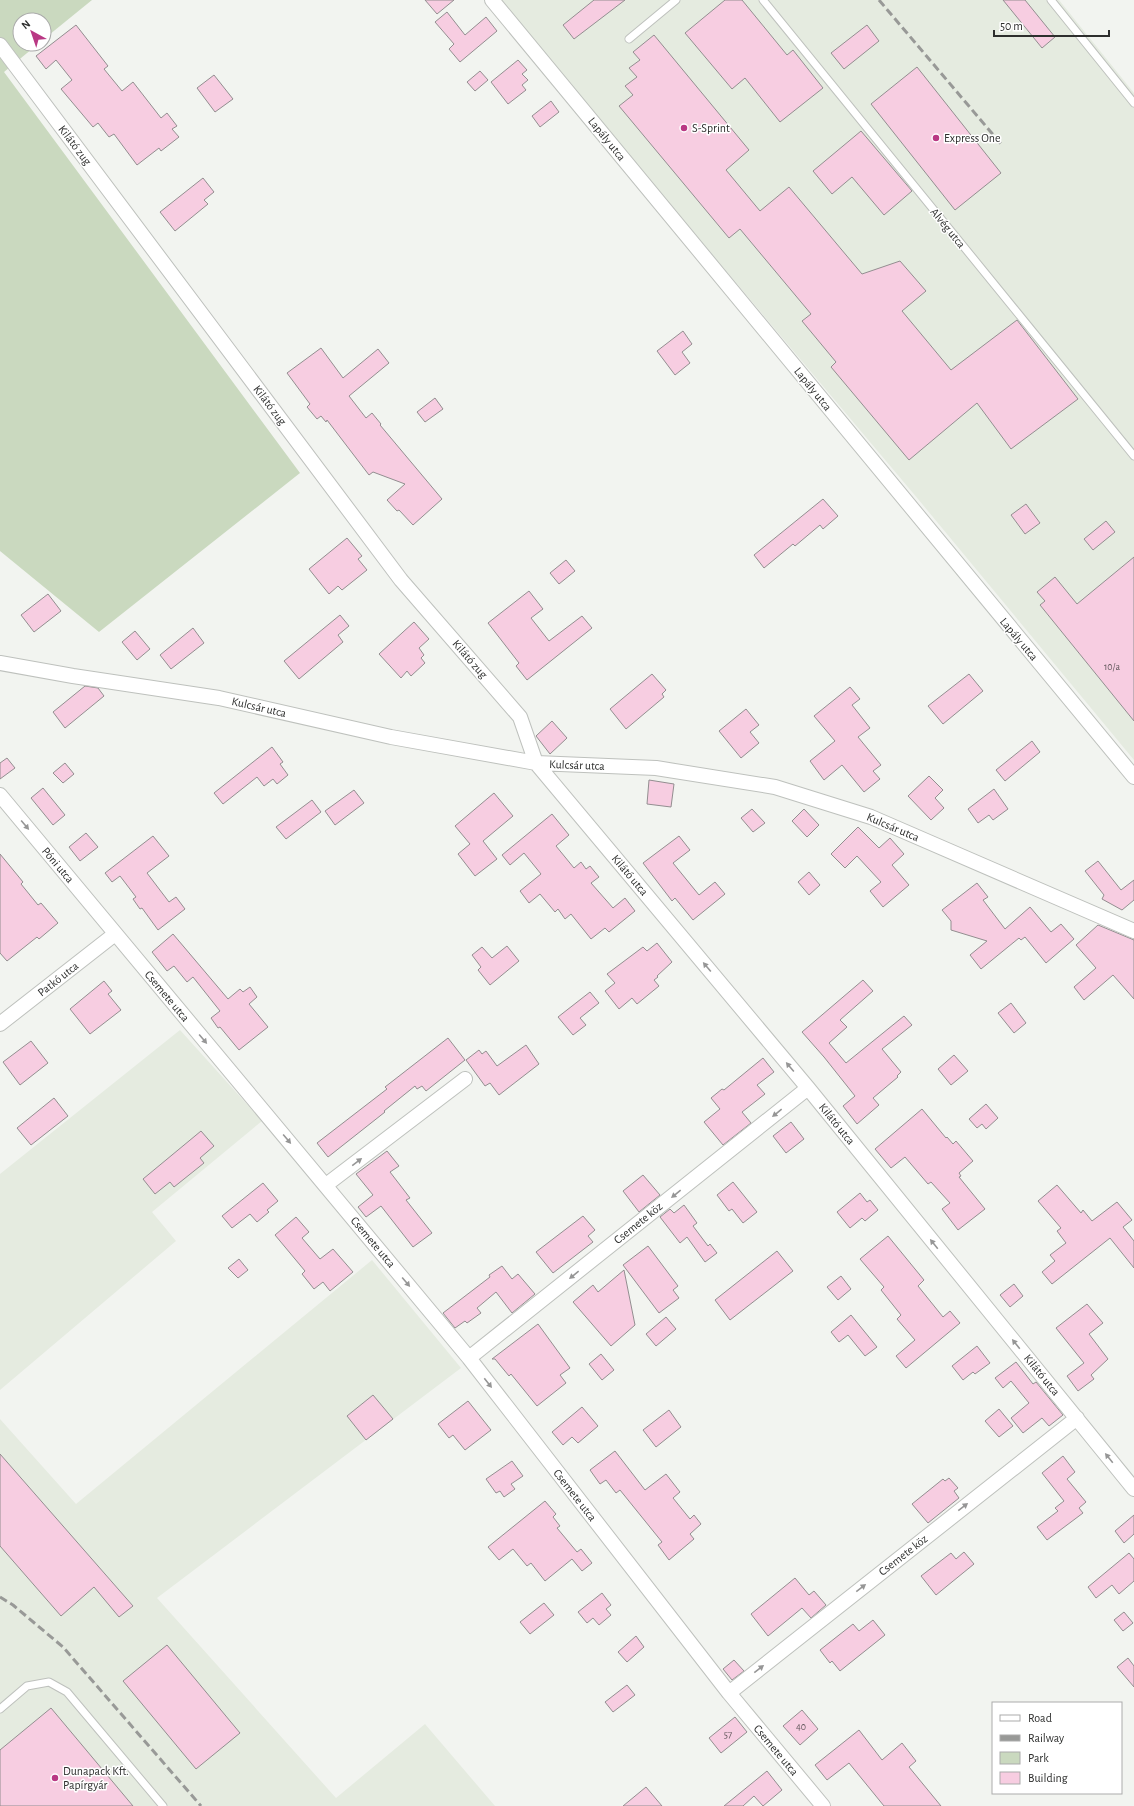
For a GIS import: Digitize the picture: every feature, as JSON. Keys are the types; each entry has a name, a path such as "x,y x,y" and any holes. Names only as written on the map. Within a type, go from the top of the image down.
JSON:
{"street":[{"name":"Lapály utca","path":"492,0 1134,777"},
{"name":"Kilátó zug","path":"0,45 401,580 520,717 536,763"},
{"name":"Kulcsár utca","path":"0,662 73,676 219,698 391,737 536,763 656,768 774,787 871,817 1134,931"},
{"name":"Kilátó utca","path":"536,763 808,1088 1134,1489"},
{"name":"Póni utca","path":"0,795 115,934"},
{"name":"Patkó utca","path":"0,1024 115,934"},
{"name":"Csemete utca","path":"115,934 469,1358 729,1693 823,1806"},
{"path":"326,1185 465,1079"},
{"name":"Csemete köz","path":"469,1358 808,1088"},
{"name":"Csemete köz","path":"729,1693 1077,1418"}],"lane":[{"path":"629,39 676,0"},
{"name":"Alvég utca","path":"763,0 1134,456"},
{"path":"1051,0 1134,103"},
{"path":"0,1709 27,1686 49,1682 67,1692 163,1806"}],"shaded area":[{"path":"498,0 1059,0 1134,93 1134,760 918,499"},
{"path":"180,1030 262,1121 152,1212 176,1241 0,1390 0,1174"},
{"path":"372,1260 461,1368 157,1598 336,1798 425,1724 495,1806 0,1806 0,1419 76,1504"}],"green space":[{"path":"0,0 92,0 52,32 52,12 12,12 12,52 28,52 4,72 300,473 99,632 0,551"}],"building":[{"path":"425,0 454,0 437,14"},
{"path":"594,0 625,0 574,39 563,25"},
{"path":"725,0 742,0 787,55 793,50 823,88 780,122 745,78 732,89 685,33"},
{"path":"1003,0 1025,0 1055,37 1042,48"},
{"path":"447,12 465,35 486,17 497,31 460,62 449,49 454,44 435,22"},
{"path":"76,25 108,66 104,69 122,91 133,82 161,118 167,113 177,126 172,129 179,137 161,151 159,148 137,165 114,134 109,137 98,123 93,127 61,89 72,80 56,60 46,69 36,56 41,52 52,52 52,44"},
{"path":"867,25 879,41 844,69 831,53"},
{"path":"654,35 749,150 726,170 760,211 789,187 862,274 900,261 926,291 902,311 951,370 1017,320 1078,399 1011,449 977,403 909,460 831,367 836,362 802,321 811,314 740,229 729,238 619,106 633,95 625,86 637,77 629,68 640,60 633,52"},
{"path":"518,60 527,70 522,74 528,80 522,85 526,90 508,104 491,82"},
{"name":"Express One","path":"917,67 1001,173 955,210 871,104"},
{"path":"480,71 488,80 475,91 467,82"},
{"path":"214,75 233,99 215,112 197,88"},
{"path":"551,101 559,112 540,127 532,116"},
{"path":"861,131 912,191 884,215 852,177 832,194 813,171"},
{"path":"203,178 214,192 204,200 208,204 175,231 160,212"},
{"path":"683,331 692,344 682,352 690,363 675,375 657,351"},
{"path":"321,348 343,378 378,349 389,363 349,396 366,418 372,413 381,424 380,425 442,499 413,525 387,500 405,484 373,472 369,475 327,420 326,422 321,416 317,419 307,407 310,404 287,373"},
{"path":"435,398 443,409 425,422 417,412"},
{"path":"823,499 838,516 823,529 820,525 795,546 793,544 764,568 754,555"},
{"path":"1026,504 1040,523 1025,534 1011,515"},
{"path":"1106,521 1115,532 1093,550 1084,539"},
{"path":"347,538 362,556 358,559 367,570 342,590 338,586 329,594 309,569"},
{"path":"1134,557 1134,721 1040,605 1045,601 1037,592 1055,577 1077,604"},
{"path":"566,560 575,571 559,584 550,573"},
{"path":"529,591 543,609 531,618 549,641 582,616 592,628 527,680 516,666 519,663 488,623"},
{"path":"48,594 61,611 34,632 21,615"},
{"path":"340,615 349,626 338,635 343,642 299,679 284,661"},
{"path":"414,622 429,639 419,648 424,655 421,658 425,663 411,676 407,671 401,678 379,654"},
{"path":"193,628 204,643 171,669 160,655"},
{"path":"135,631 150,649 137,660 122,642"},
{"path":"652,674 666,690 662,694 664,697 626,729 610,709"},
{"path":"969,674 983,691 943,724 928,706"},
{"path":"85,686 98,688 104,696 65,728 53,712"},
{"path":"850,687 860,699 852,705 870,728 858,737 881,765 873,771 880,779 864,792 842,765 824,780 810,761 835,741 814,716"},
{"path":"746,709 759,725 750,732 759,743 741,758 719,731"},
{"path":"552,721 567,738 550,754 536,736"},
{"path":"1032,741 1040,752 1005,781 996,770"},
{"path":"272,747 283,762 280,764 288,775 277,784 273,779 264,786 257,777 223,804 214,793"},
{"path":"7,758 15,768 0,779 0,763"},
{"path":"65,763 74,774 63,783 53,773"},
{"path":"929,776 943,790 935,798 944,808 931,820 908,796"},
{"path":"649,780 674,784 671,807 647,804"},
{"path":"43,788 65,815 53,825 31,798"},
{"path":"994,789 1008,809 993,820 989,815 978,823 968,809"},
{"path":"354,790 364,803 335,825 325,811"},
{"path":"494,793 513,816 483,841 497,859 475,876 458,854 470,844 455,826"},
{"path":"312,800 321,812 286,839 276,827"},
{"path":"752,809 765,823 753,832 741,818"},
{"path":"804,809 819,825 807,837 792,821"},
{"path":"552,814 569,835 556,846 574,868 581,862 586,869 590,866 599,877 591,883 613,908 625,898 635,911 609,932 605,928 591,939 571,914 565,919 558,909 555,912 540,894 529,903 520,891 541,874 524,853 510,865 502,855"},
{"path":"858,827 879,848 890,838 904,854 892,865 909,885 883,907 870,891 881,882 857,856 845,868 831,854"},
{"path":"86,833 98,847 80,861 69,847"},
{"path":"153,836 169,856 147,873 169,902 176,897 185,909 158,930 142,908 140,909 133,899 136,897 120,876 112,882 105,873"},
{"path":"679,836 690,850 673,863 699,895 715,882 725,894 693,920 675,898 672,901 643,863"},
{"path":"0,854 23,882 21,884 38,905 41,903 58,923 39,939 37,937 7,961 0,953"},
{"path":"1098,861 1121,890 1134,880 1134,900 1122,910 1102,899 1104,895 1085,871"},
{"path":"809,872 820,885 809,895 798,882"},
{"path":"977,883 988,897 983,900 1005,929 1030,907 1051,932 1061,924 1074,939 1046,963 1025,937 1021,940 1019,938 981,969 970,955 987,941 951,930 951,921 942,910"},
{"path":"1098,925 1134,940 1134,999 1113,975 1084,1000 1074,987 1096,968 1076,945"},
{"path":"173,934 228,999 240,989 243,992 250,987 257,997 249,1004 268,1027 239,1050 220,1027 218,1028 211,1018 220,1011 193,977 187,982 174,966 167,971 152,952"},
{"path":"657,943 672,962 654,980 659,986 637,1004 632,998 619,1009 605,991 615,983 607,974 643,947 647,951"},
{"path":"507,946 519,961 490,985 478,970 481,967 472,955 482,947 492,958"},
{"path":"863,980 873,991 840,1020 847,1027 829,1043 846,1063 904,1016 912,1025 882,1049 901,1072 897,1076 898,1077 873,1098 879,1105 857,1124 843,1106 855,1096 802,1032"},
{"path":"104,981 112,991 108,994 121,1010 90,1034 70,1009"},
{"path":"590,992 599,1003 580,1018 586,1025 573,1035 558,1017"},
{"path":"1011,1003 1026,1023 1014,1033 998,1013"},
{"path":"448,1038 465,1060 426,1091 422,1086 417,1089 415,1086 328,1157 317,1143 387,1089 385,1087"},
{"path":"31,1041 48,1063 20,1085 3,1062"},
{"path":"526,1045 539,1064 499,1095 490,1083 485,1086 466,1060 479,1050 482,1054 486,1051 497,1066"},
{"path":"954,1055 968,1071 951,1085 938,1069"},
{"path":"763,1058 774,1072 757,1085 765,1094 742,1112 751,1123 723,1145 704,1122 720,1109 711,1098 722,1089 724,1090"},
{"path":"54,1098 68,1116 31,1145 17,1128"},
{"path":"986,1104 998,1118 986,1129 982,1124 977,1128 969,1119"},
{"path":"922,1109 946,1138 947,1137 953,1144 956,1141 973,1161 959,1173 961,1176 959,1177 985,1209 958,1230 942,1209 950,1203 931,1182 928,1184 905,1157 891,1168 875,1149"},
{"path":"791,1122 804,1139 786,1153 773,1136"},
{"path":"201,1131 214,1146 200,1158 204,1163 174,1187 170,1182 155,1194 143,1179"},
{"path":"387,1151 399,1166 390,1172 410,1198 406,1200 432,1233 413,1247 381,1206 366,1217 358,1207 373,1195 356,1174"},
{"path":"643,1175 660,1195 639,1212 623,1191"},
{"path":"733,1182 757,1212 743,1223 732,1209 729,1211 717,1195"},
{"path":"263,1183 278,1201 267,1210 269,1212 257,1222 250,1214 232,1228 222,1216"},
{"path":"1057,1185 1081,1213 1083,1210 1092,1221 1117,1202 1132,1220 1123,1227 1134,1241 1134,1268 1110,1238 1052,1284 1042,1272 1055,1261 1050,1255 1066,1243 1057,1231 1061,1228 1038,1201"},
{"path":"860,1193 867,1202 870,1200 878,1210 865,1221 862,1218 850,1228 837,1212"},
{"path":"684,1205 697,1223 693,1226 708,1246 710,1244 717,1253 705,1262 687,1237 680,1243 660,1217 670,1209 674,1213"},
{"path":"583,1216 595,1230 588,1236 593,1242 553,1273 536,1252"},
{"path":"296,1217 309,1232 302,1238 320,1259 333,1249 353,1272 330,1291 323,1282 314,1289 302,1274 305,1271 275,1235"},
{"path":"888,1236 924,1280 918,1286 943,1317 950,1311 960,1323 906,1368 896,1356 915,1340 897,1319 901,1315 881,1290 884,1287 860,1259"},
{"path":"648,1246 678,1286 673,1290 679,1298 659,1313 623,1265"},
{"path":"777,1251 793,1271 730,1320 715,1300"},
{"path":"239,1259 248,1270 238,1278 228,1268"},
{"path":"502,1266 512,1279 518,1274 535,1294 512,1313 496,1292 477,1308 481,1313 467,1323 465,1321 455,1328 443,1313"},
{"path":"624,1270 635,1325 611,1346 573,1302 593,1285 598,1292"},
{"path":"841,1276 851,1289 838,1300 827,1287"},
{"path":"1014,1284 1023,1296 1010,1307 1000,1295"},
{"path":"1087,1304 1103,1323 1089,1334 1108,1359 1091,1375 1094,1379 1078,1391 1067,1376 1084,1363 1056,1328"},
{"path":"851,1315 877,1347 865,1356 848,1335 839,1342 831,1332"},
{"path":"666,1317 676,1329 656,1346 646,1334"},
{"path":"538,1324 570,1368 560,1375 566,1383 537,1406 511,1374 509,1376 495,1359 492,1359"},
{"path":"977,1346 990,1363 975,1374 973,1372 963,1380 952,1366"},
{"path":"601,1354 614,1370 602,1380 589,1364"},
{"path":"1016,1362 1033,1384 1036,1382 1063,1415 1049,1426 1042,1418 1023,1433 1011,1418 1029,1403 1011,1381 1003,1388 995,1378"},
{"path":"373,1395 393,1419 366,1440 347,1416"},
{"path":"468,1401 491,1430 465,1450 453,1435 449,1438 438,1424"},
{"path":"582,1407 598,1426 578,1443 572,1437 563,1445 552,1432"},
{"path":"999,1409 1013,1426 999,1437 985,1421"},
{"path":"669,1410 681,1427 656,1447 643,1430"},
{"path":"615,1451 645,1490 666,1474 680,1492 673,1498 690,1519 694,1515 701,1524 690,1534 694,1539 669,1560 658,1545 662,1542 620,1490 616,1493 606,1480 600,1484 590,1470"},
{"path":"0,1454 133,1606 119,1617 94,1587 61,1616 0,1546"},
{"path":"1063,1456 1075,1472 1067,1479 1086,1502 1079,1508 1083,1513 1047,1540 1037,1527 1058,1511 1055,1508 1064,1501 1042,1473"},
{"path":"512,1461 523,1476 511,1484 515,1489 504,1497 500,1491 496,1493 486,1479"},
{"path":"949,1478 958,1488 954,1491 959,1498 928,1523 912,1504 943,1479 945,1481"},
{"path":"545,1501 556,1514 553,1517 560,1526 557,1528 577,1552 581,1549 592,1563 582,1571 572,1559 545,1581 531,1563 527,1566 513,1549 499,1560 488,1547"},
{"path":"1134,1515 1134,1534 1124,1543 1115,1531"},
{"path":"964,1552 974,1564 936,1595 921,1576 951,1553 956,1559"},
{"path":"1129,1553 1134,1559 1134,1581 1119,1594 1112,1585 1096,1598 1088,1587"},
{"path":"795,1578 809,1595 814,1591 826,1605 811,1618 802,1608 768,1636 751,1614"},
{"path":"602,1593 611,1605 606,1609 611,1615 599,1625 593,1618 587,1623 578,1612"},
{"path":"544,1603 554,1615 530,1634 520,1622"},
{"path":"1124,1612 1133,1623 1123,1631 1114,1620"},
{"path":"873,1620 885,1635 840,1671 832,1661 830,1663 820,1650 853,1624 859,1631"},
{"path":"636,1636 644,1647 627,1662 618,1652"},
{"path":"167,1645 240,1733 196,1769 123,1681"},
{"path":"1128,1658 1134,1666 1134,1687 1117,1667"},
{"path":"734,1660 744,1671 732,1680 723,1669"},
{"path":"627,1685 635,1695 613,1712 605,1702"},
{"name":"Dunapack Kft. Papírgyár","path":"51,1708 133,1806 0,1806 0,1750"},
{"path":"802,1710 818,1729 800,1745 783,1726"},
{"path":"735,1717 747,1732 721,1753 709,1738"},
{"path":"859,1730 882,1760 902,1743 916,1761 909,1767 941,1806 884,1806 849,1763 827,1780 815,1765"},
{"path":"767,1771 782,1790 763,1806 754,1796 743,1806 724,1806"},
{"path":"646,1787 662,1806 623,1806"}],"railway":[{"path":"879,0 1001,144"},
{"path":"0,1597 13,1605 63,1647 201,1806"}],"place":[{"name":"S-Sprint","path":"684,128"},
{"name":"Express One","path":"936,138"},
{"name":"Dunapack Kft. Papírgyár","path":"55,1778"}]}
